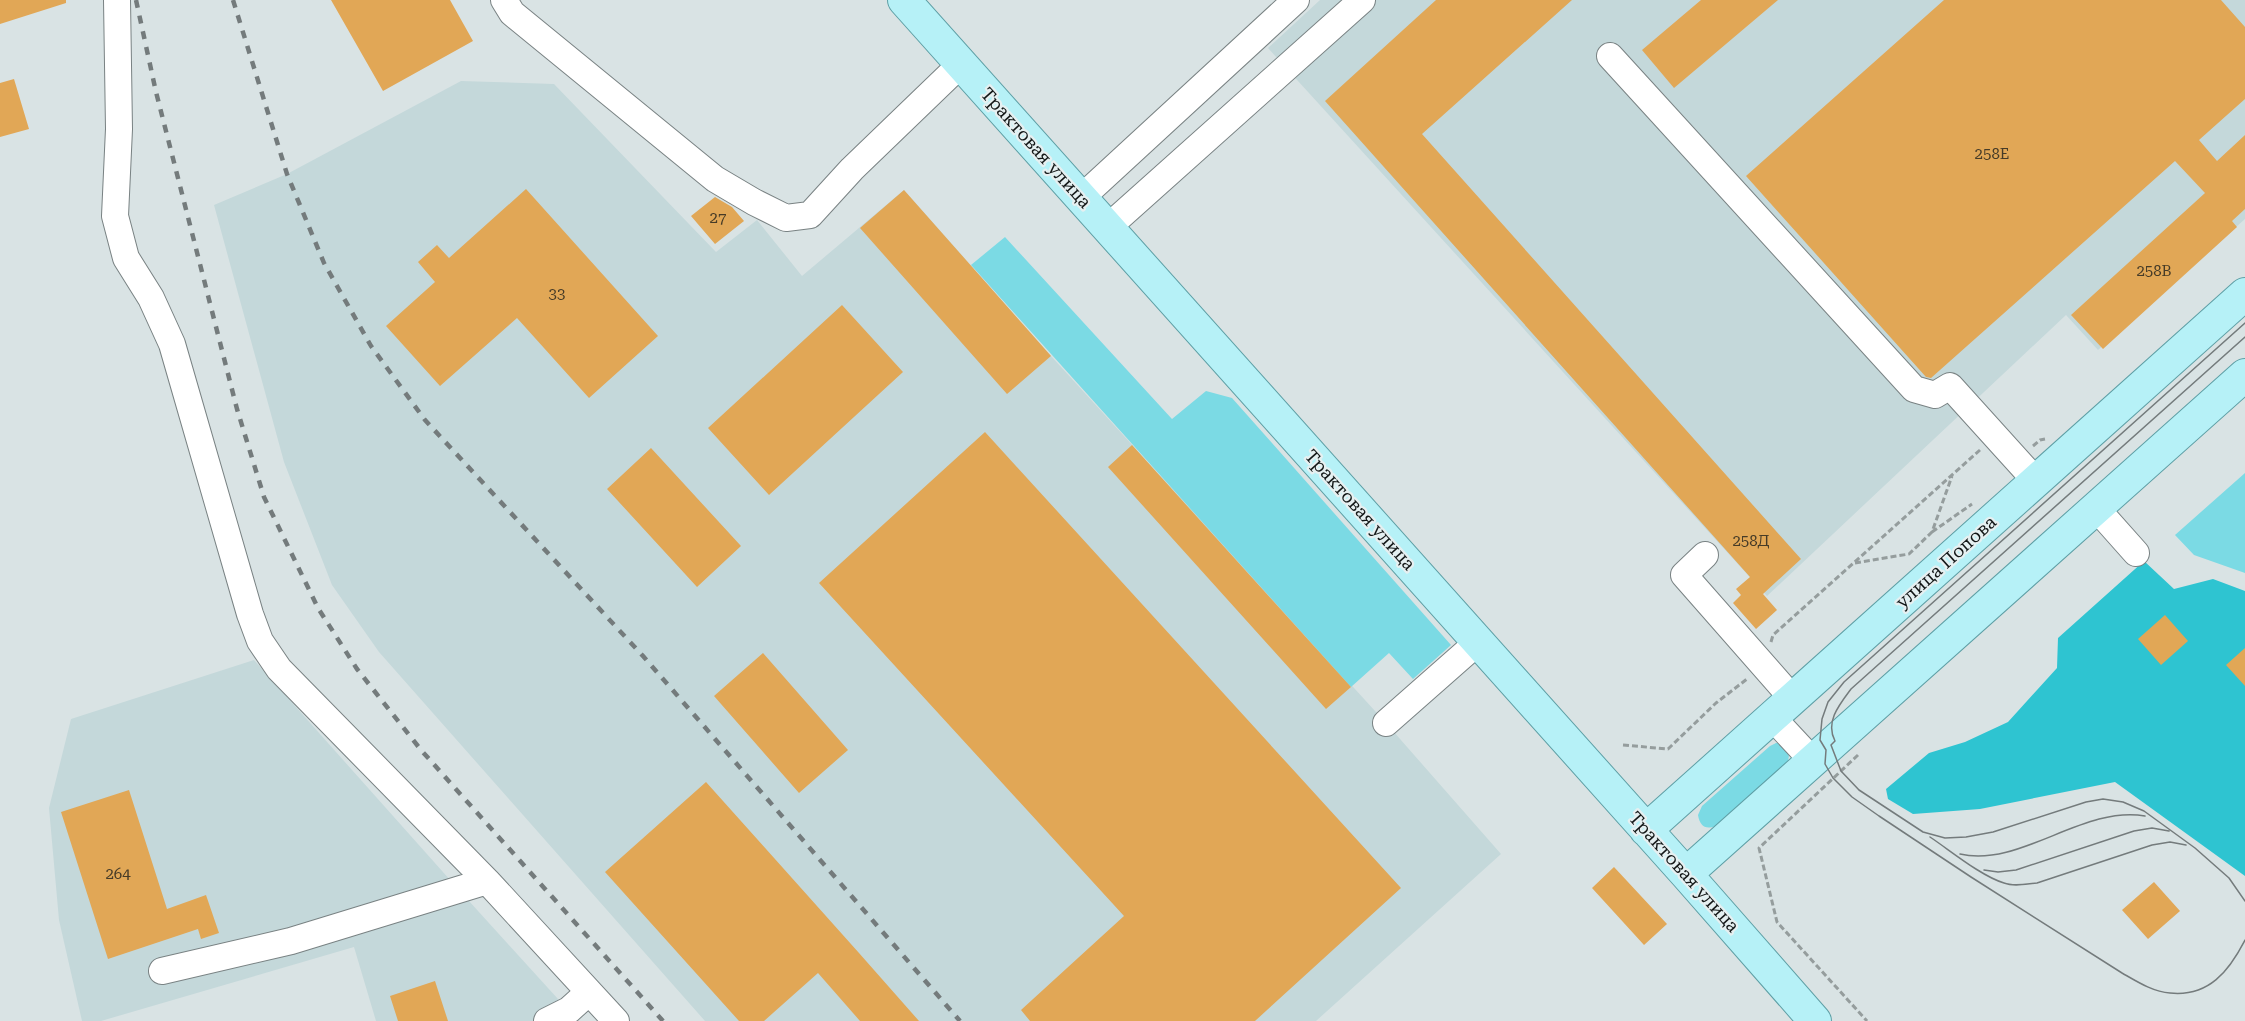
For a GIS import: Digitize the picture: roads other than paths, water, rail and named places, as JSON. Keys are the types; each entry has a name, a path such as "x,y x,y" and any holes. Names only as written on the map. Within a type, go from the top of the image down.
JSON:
{"main road":[{"name":"Трактовая улица","path":"904,0 1815,1021"},
{"name":"улица Попова","path":"1646,830 1783,708 2026,471 2245,294"},
{"path":"1686,874 2245,375"}],"street":[{"path":"117,0 119,129 115,216 126,258 151,298 172,344 250,614 260,641 279,669 487,881 616,1021"},
{"path":"504,0 512,13 715,179 786,218 810,215 852,169 961,64"},
{"path":"1081,198 1296,0"},
{"path":"1107,228 1362,0"},
{"path":"1610,56 1914,389 1935,395 1950,386 2026,471"},
{"path":"2096,508 2136,553"},
{"path":"1705,555 1684,575 1763,665 1783,708 1813,761"},
{"path":"1386,723 1478,642"},
{"path":"162,971 291,942 487,881"},
{"path":"547,1021 568,1010 589,992"}],"tram line":[{"path":"2245,323 1844,682 1828,702 1822,719 1820,740 1826,750 1825,764 1833,778 1852,797 1971,877 2145,986 2170,993 2196,991 2207,986 2225,971 2245,940"},
{"path":"2245,337 1851,689 1835,714 1832,727 1835,741 1831,745 1841,771 1859,790 1923,832 1945,838 1993,832 2086,802 2103,799 2123,802 2144,811 2195,848 2229,878 2245,901"},
{"path":"1960,854 1983,856 2006,852 2098,819 2122,815 2145,816"},
{"path":"1984,870 1998,872 2016,870 2134,831 2152,828 2169,831"},
{"path":"1930,837 1986,875 1995,880 2016,885 2037,883 2152,845 2170,842 2186,845"}],"railway":[{"path":"136,0 156,92 237,409 264,497 318,608 357,669 421,750 663,1021"},
{"path":"233,0 287,174 324,263 371,346 425,420 643,656 960,1021"}]}
